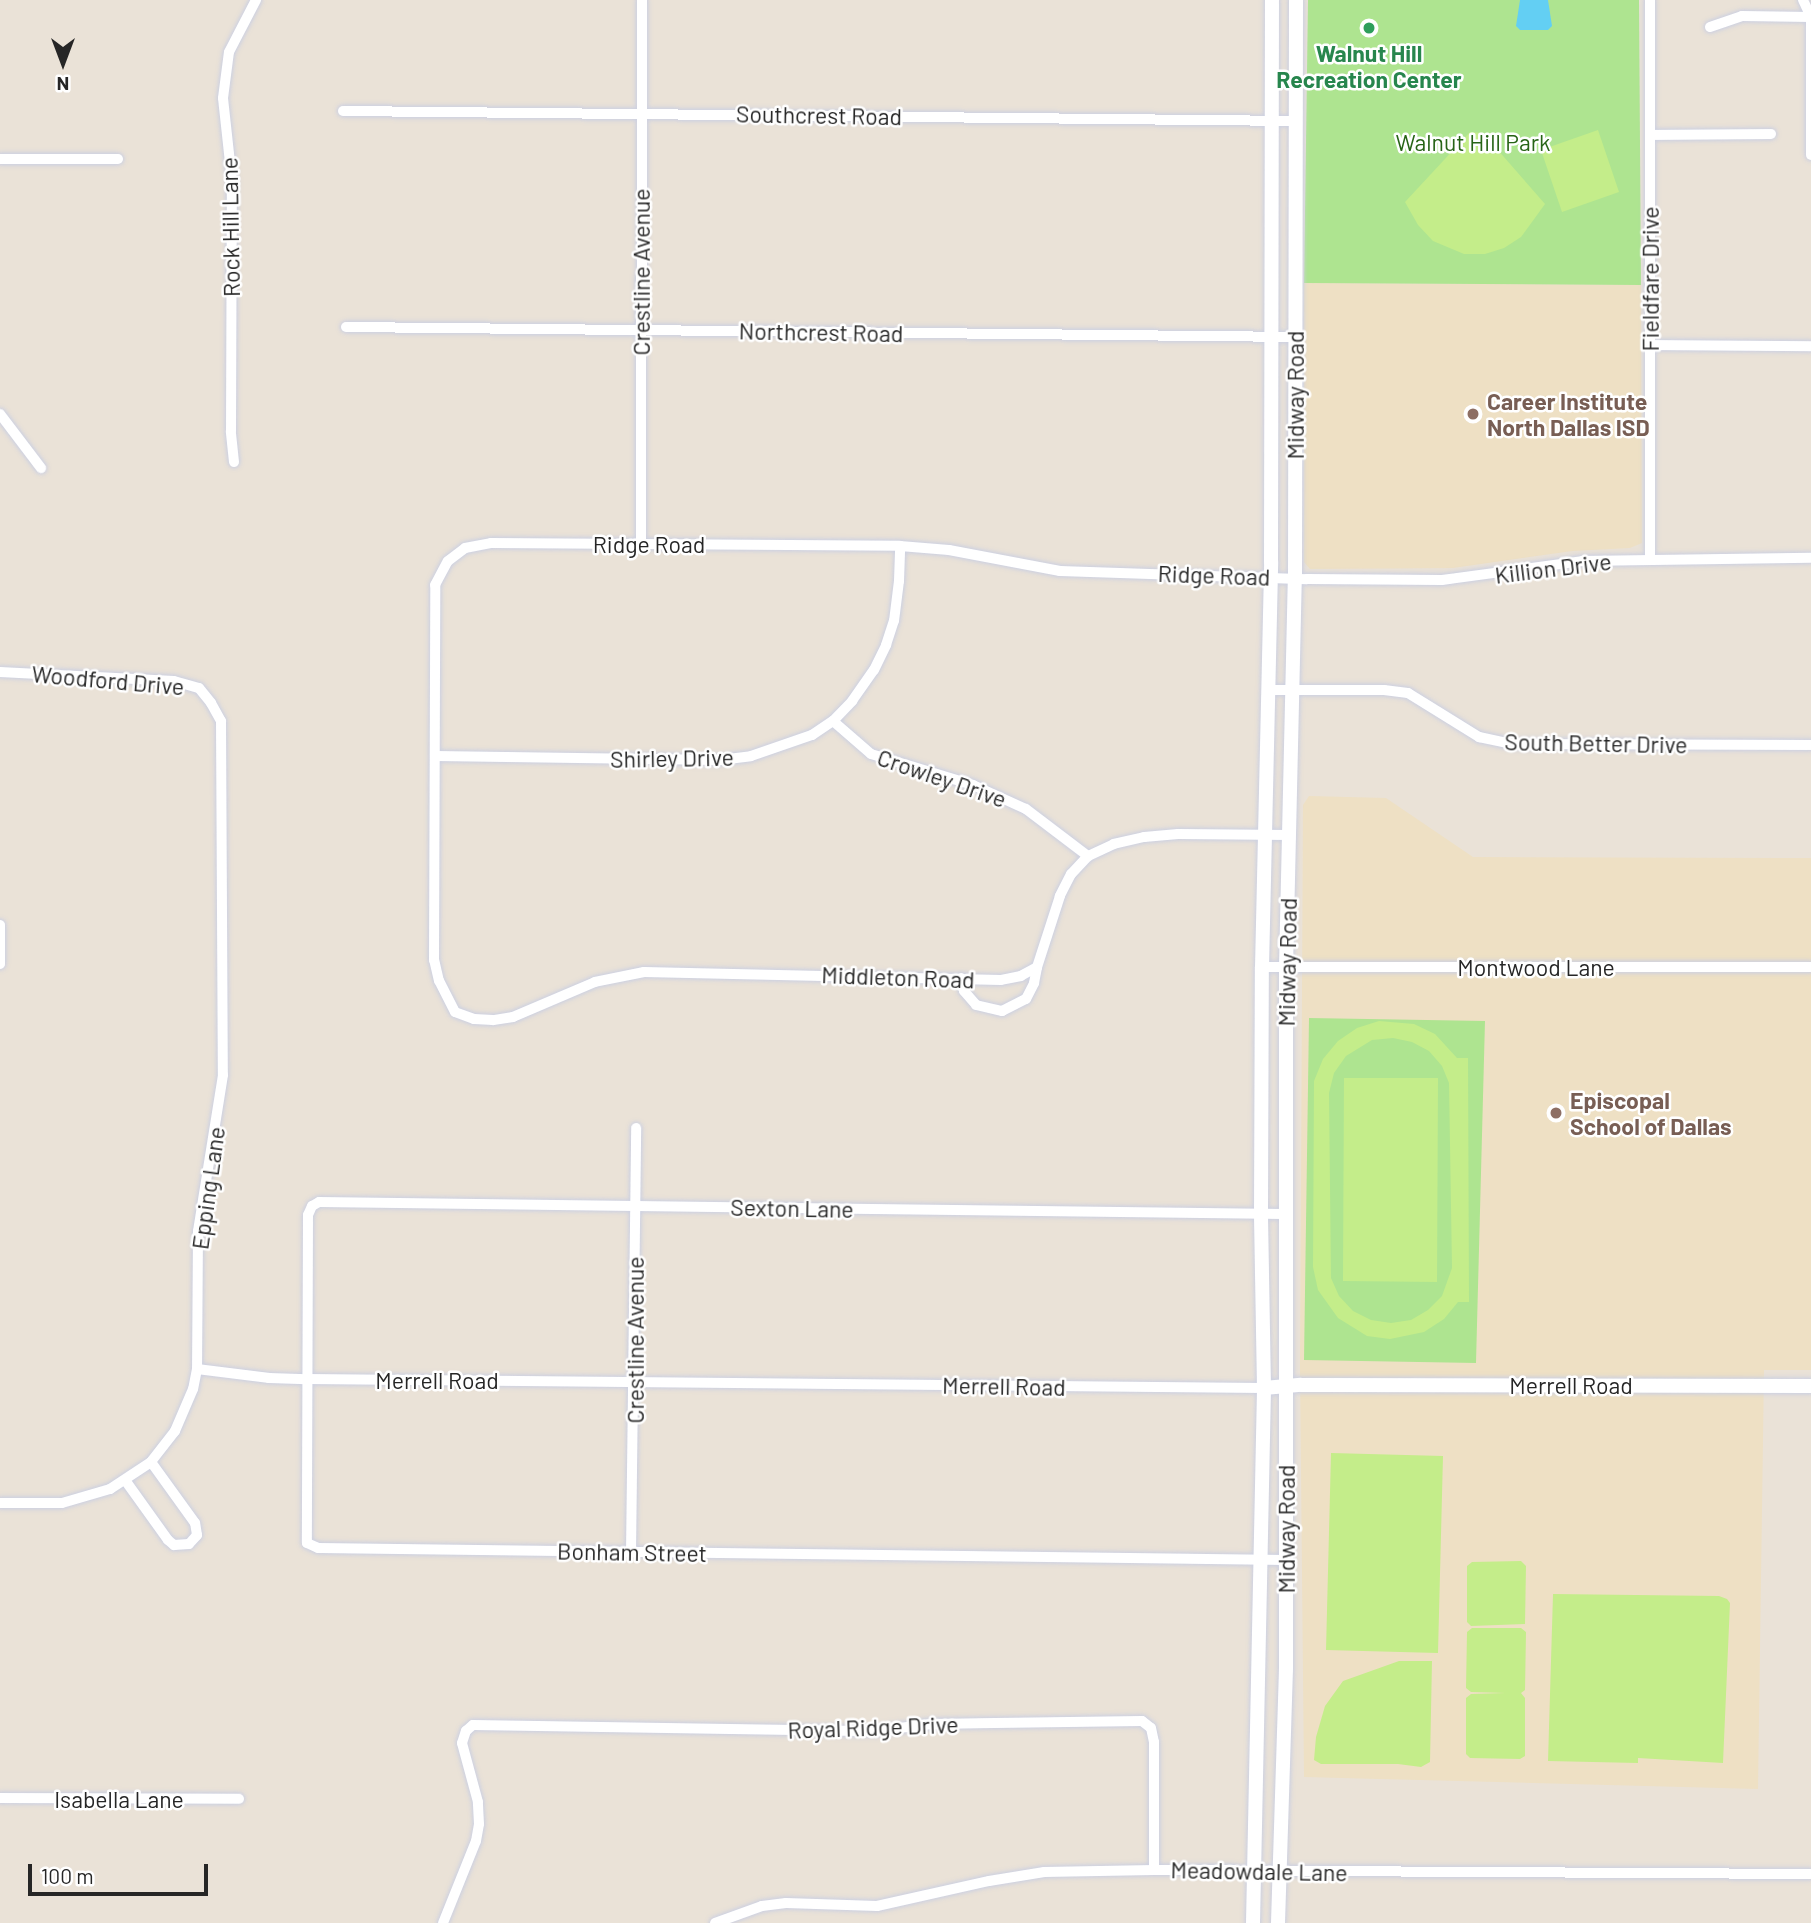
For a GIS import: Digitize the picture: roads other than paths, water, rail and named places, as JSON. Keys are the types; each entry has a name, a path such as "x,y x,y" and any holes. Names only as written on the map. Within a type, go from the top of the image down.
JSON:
{"main road":[{"name":"Midway Road","path":"1253,1923 1264,1388 1261,1062 1270,576 1272,0"},
{"name":"Midway Road","path":"1278,1923 1286,1669 1284,1214 1286,967 1295,578 1296,0"},
{"path":"1271,397 1296,397"},
{"path":"1261,1062 1285,1063"},
{"name":"Merrell Road","path":"1264,1388 1811,1386"}],"street":[{"name":"Rock Hill Lane","path":"234,462 231,431 232,181 223,98 229,52 256,0"},
{"name":"Crestline Avenue","path":"641,543 642,0"},
{"name":"Fieldfare Drive","path":"1650,0 1650,559"},
{"path":"1803,0 1811,16 1810,154"},
{"path":"1710,27 1742,16 1811,16"},
{"name":"Southcrest Road","path":"343,111 1296,121"},
{"path":"1650,135 1772,134"},
{"path":"0,159 118,159"},
{"name":"Northcrest Road","path":"346,327 1296,337"},
{"path":"1650,345 1811,346"},
{"path":"0,414 41,468"},
{"name":"Ridge Road","path":"446,997 434,960 435,584 448,561 466,548 491,543 900,546 949,550 1060,570 1295,578"},
{"name":"Shirley Drive","path":"435,756 720,760 782,747 812,734 833,721 874,670 886,645 894,621 900,581 900,546"},
{"name":"Killion Drive","path":"1295,578 1442,580 1582,561 1811,558"},
{"name":"Woodford Drive","path":"0,672 174,681 199,688 221,721 221,741"},
{"name":"South Better Drive","path":"1268,690 1384,690 1408,693 1479,737 1511,744 1811,745"},
{"name":"Crowley Drive","path":"833,721 871,754 974,785 1026,809 1088,856"},
{"name":"Epping Lane","path":"0,1503 62,1503 110,1489 151,1462 175,1431 192,1389 197,1369 198,1231 223,1075 221,741"},
{"path":"961,978 964,991 976,1004 1002,1011 1026,999 1034,983 1060,896 1071,874 1088,856 1114,844 1144,837 1178,834 1289,835"},
{"path":"0,925 0,964"},
{"name":"Middleton Road","path":"446,997 455,1012 474,1019 493,1020 513,1017 595,982 644,972 1001,980 1021,976 1037,967"},
{"name":"Montwood Lane","path":"1262,967 1811,967"},
{"name":"Crestline Avenue","path":"631,1553 636,1128"},
{"name":"Sexton Lane","path":"308,1216 312,1206 319,1202 1284,1214"},
{"name":"Bonham Street","path":"308,1216 307,1543 318,1548 1286,1560"},
{"name":"Merrell Road","path":"197,1369 307,1379 1264,1388"},
{"path":"125,1480 168,1540 174,1545 190,1544 197,1535 195,1523 151,1462"},
{"name":"Royal Ridge Drive","path":"443,1923 476,1841 479,1824 478,1802 462,1743 466,1731 473,1725 875,1731 932,1724 1142,1721 1151,1728 1154,1742 1154,1870"},
{"name":"Isabella Lane","path":"0,1798 239,1799"},
{"name":"Meadowdale Lane","path":"715,1923 735,1913 762,1906 786,1903 877,1906 989,1881 1044,1872 1154,1870 1811,1874"}],"water":[{"path":"1520,0 1548,0 1552,26 1548,30 1520,30 1516,26"}],"place":[{"name":"Walnut Hill Recreation Center","path":"1369,28"},
{"name":"Career Institute North Dallas ISD","path":"1473,414"},
{"name":"Episcopal School of Dallas","path":"1556,1113"}],"park label":[{"name":"Walnut Hill Park","path":"1473,142"}]}
